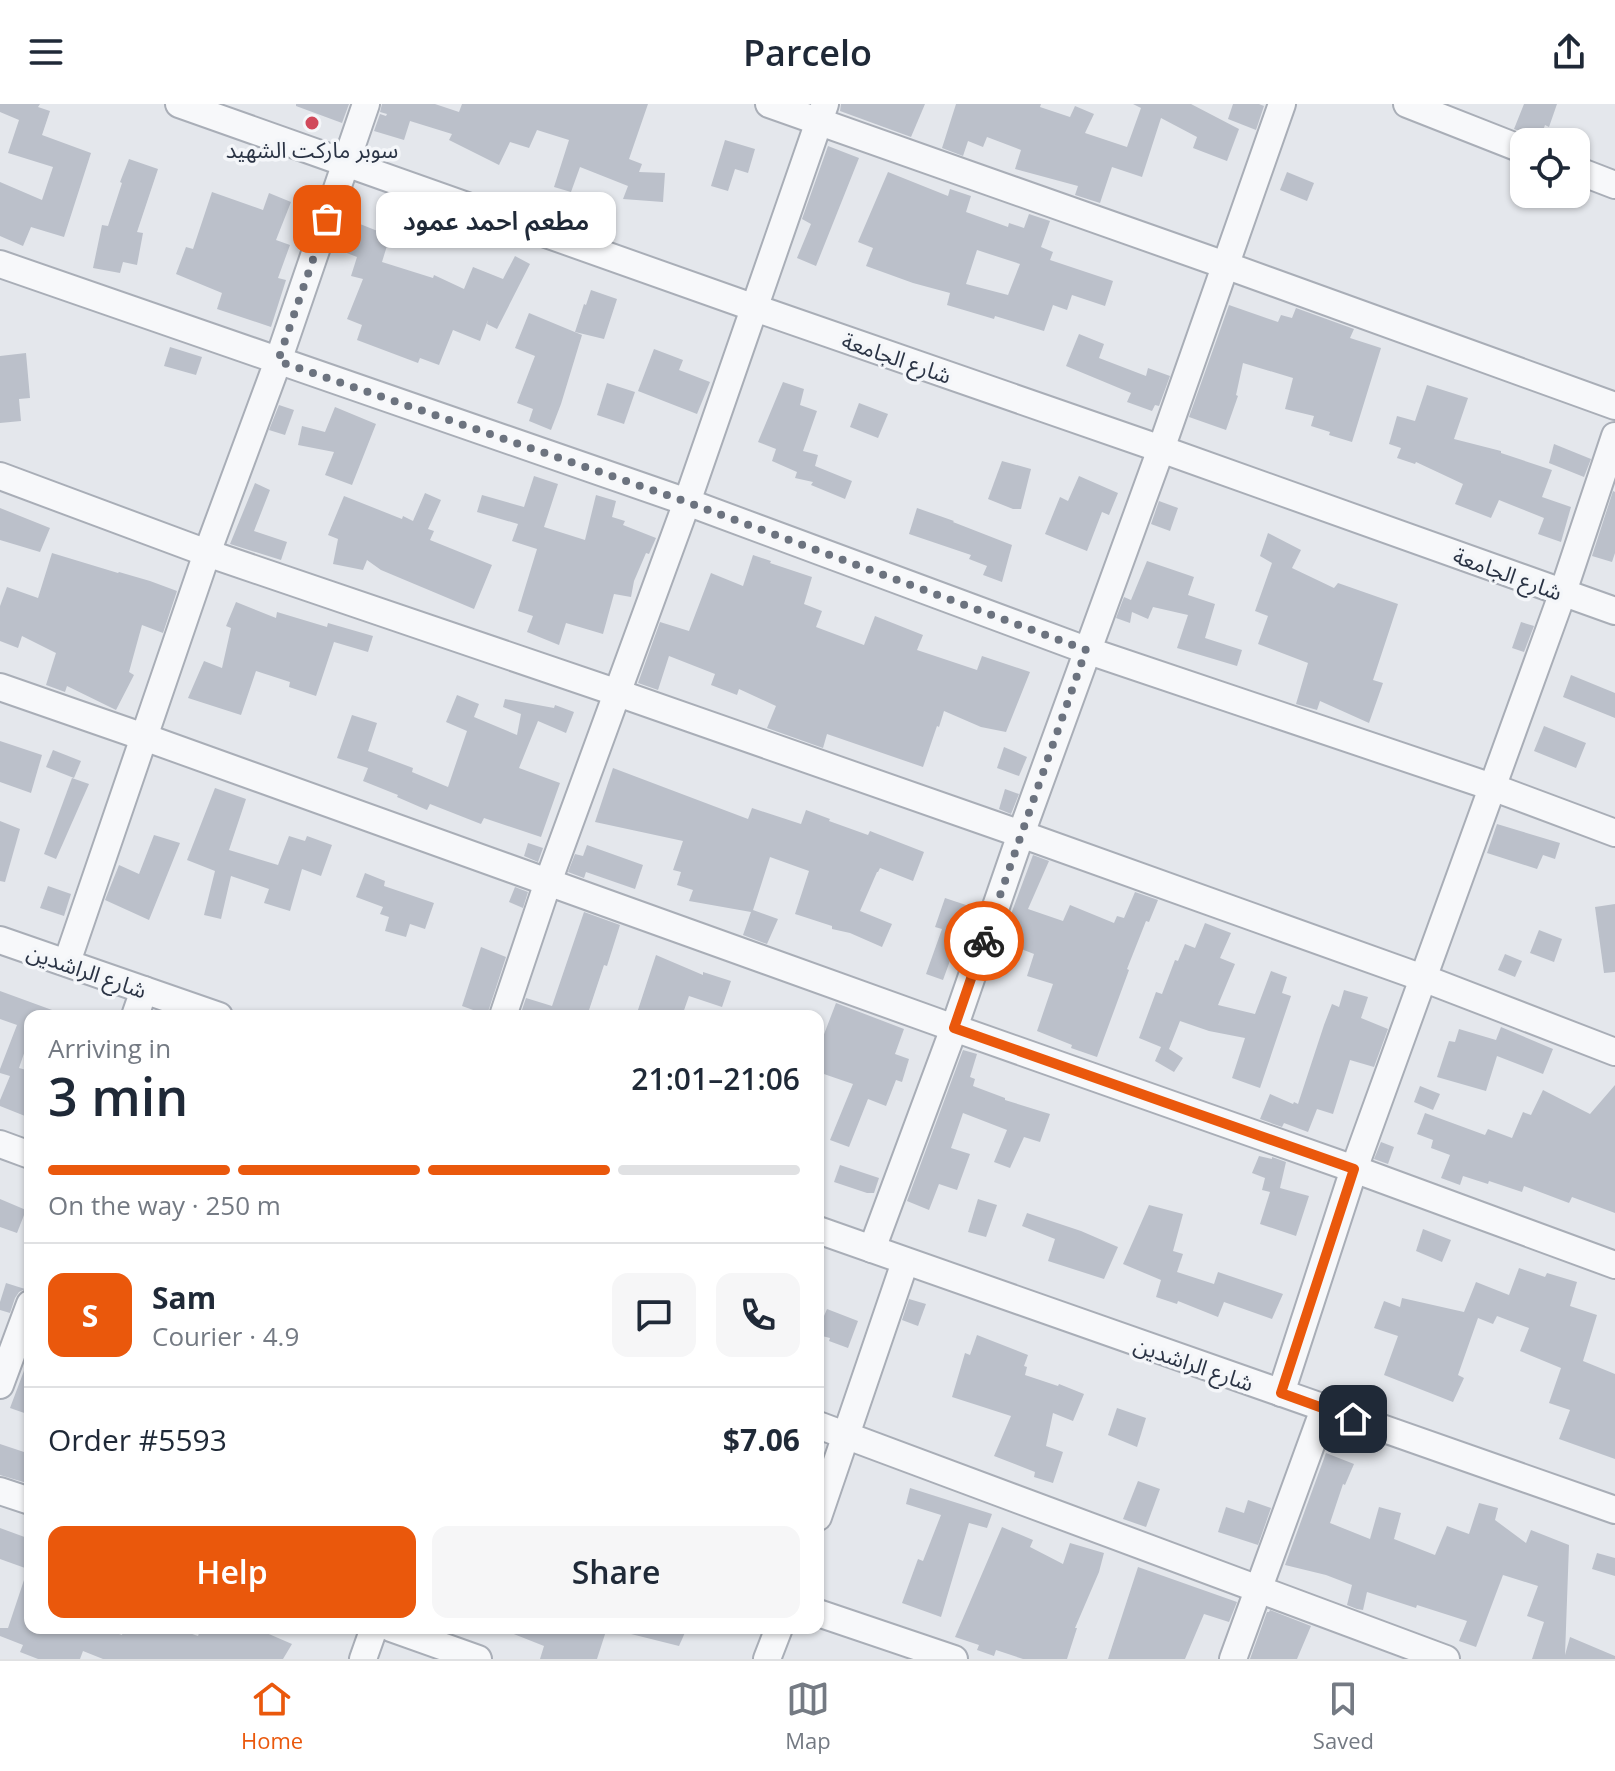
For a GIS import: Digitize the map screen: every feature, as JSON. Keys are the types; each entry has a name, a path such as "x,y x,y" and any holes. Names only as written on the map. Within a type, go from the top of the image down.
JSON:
{"street":[{"name":"شارع الجامعة","path":"179,104 1615,611"},
{"path":"67,962 366,104"},
{"path":"769,104 821,113 1225,265 1615,406"},
{"path":"872,1249 954,1028 1282,104"},
{"path":"1407,104 1510,144"},
{"path":"505,1010 548,882 687,502 821,113"},
{"path":"1590,175 1615,185"},
{"path":"0,264 687,502 1086,650 1492,787 1615,833"},
{"path":"1281,1393 1354,1169 1563,592 1615,436"},
{"path":"0,476 207,553 1021,834 1423,978 1615,1052"},
{"path":"0,687 1354,1169 1615,1265"},
{"name":"شارع الراشدين","path":"0,940 202,1010"},
{"path":"137,1010 144,990"},
{"path":"0,1144 24,1153"},
{"name":"شارع الراشدين","path":"824,1232 1615,1510"},
{"path":"824,1499 905,1262"},
{"path":"0,1385 17,1329"},
{"path":"1233,1659 1324,1409"},
{"path":"824,1427 1446,1659"},
{"path":"0,1491 24,1499"},
{"path":"824,1615 954,1659"},
{"path":"363,1659 372,1634"},
{"path":"408,1634 478,1659"},
{"path":"767,1659 777,1634"}],"building":[{"path":"0,104 40,104 38,107 50,111 42,135 91,153 64,237 31,227 23,246 0,236 0,182 42,200 53,167 8,153 19,120 0,112"},
{"path":"296,104 349,104 342,123"},
{"path":"382,104 435,104 459,112 462,104 648,104 629,159 642,164 639,172 665,173 663,202 623,199 628,186 580,167 571,192 554,187 569,140 537,130 529,148 510,142 499,165 449,140 452,134 410,121 404,140 374,131 380,114 387,114 380,112"},
{"path":"841,104 925,104 911,137 840,111"},
{"path":"956,104 1041,104 1040,107 1070,117 1075,106 1094,114 1085,133 1127,147 1141,108 1133,104 1191,104 1239,129 1227,161 1193,148 1197,137 1161,118 1142,177 1112,167 1100,203 1075,195 1078,186 1015,169 1021,150 987,137 983,147 968,141 963,156 942,148"},
{"path":"1233,104 1264,106 1256,130 1228,119"},
{"path":"1524,104 1557,104 1549,127 1514,128"},
{"path":"725,140 755,149 748,173 735,169 728,191 711,186"},
{"path":"828,146 859,158 816,266 797,258 811,224 802,219"},
{"path":"129,159 158,169 137,232 143,233 137,265 123,262 120,273 93,268 102,225 108,226"},
{"path":"888,172 948,196 950,189 971,196 966,212 1008,227 1009,223 1024,228 1029,214 1050,221 1041,247 1053,252 1050,260 1113,281 1105,306 1072,295 1067,310 1053,305 1044,331 947,305 950,293 866,266 873,248 858,242","holes":["977,250 1020,264 1008,295 966,284"]},
{"path":"1287,172 1314,183 1307,201 1280,190"},
{"path":"212,192 263,210 269,193 291,202 276,240 290,245 278,278 286,280 271,327 217,309 222,293 176,274 186,247 193,249"},
{"path":"345,218 390,236 382,262 433,278 434,275 464,289 473,267 503,279 515,256 530,264 497,329 487,324 488,320 480,341 453,330 439,365 420,358 418,363 357,340 362,325 347,319 363,279 351,276 357,257 334,248"},
{"path":"591,290 617,299 604,339 575,332"},
{"path":"1229,305 1278,322 1281,315 1292,318 1296,308 1354,329 1350,338 1381,348 1352,442 1311,426 1314,416 1285,409 1293,378 1243,363 1238,396 1226,430 1189,417"},
{"path":"529,313 582,335 551,430 529,421 533,409 517,403 535,356 515,348"},
{"path":"1079,334 1104,344 1099,358 1146,376 1148,368 1170,376 1159,406 1155,405 1152,411 1127,402 1131,393 1066,366"},
{"path":"170,347 202,357 196,375 164,366"},
{"path":"654,349 683,360 679,370 710,382 697,414 638,391"},
{"path":"26,353 30,398 19,399 21,421 0,423 0,356"},
{"path":"783,382 804,389 800,405 817,411 803,451 818,455 815,466 852,481 845,499 811,485 813,482 795,478 797,472 772,461 776,449 758,442"},
{"path":"607,383 635,392 624,424 597,415"},
{"path":"1427,385 1468,398 1454,439 1501,451 1552,470 1542,497 1571,507 1561,542 1538,534 1544,518 1499,500 1491,518 1455,504 1463,484 1416,462 1397,458 1401,448 1389,444 1397,416 1415,421"},
{"path":"859,403 888,414 878,438 850,427"},
{"path":"279,405 294,410 285,435 269,430"},
{"path":"335,407 376,424 352,485 325,475 334,452 298,445 302,426 325,432"},
{"path":"1554,444 1591,459 1584,477 1549,463"},
{"path":"1002,461 1031,469 1021,509 988,499"},
{"path":"534,476 558,484 544,527 585,540 596,495 616,501 612,517 625,521 623,525 656,538 634,581 631,597 614,594 603,634 566,623 559,645 527,632 533,616 518,611 537,549 512,541 518,524 477,512 482,495 524,507"},
{"path":"1079,476 1118,493 1109,515 1102,512 1087,551 1045,534 1060,497 1068,501"},
{"path":"255,483 270,490 254,531 287,542 281,560 230,544"},
{"path":"1613,491 1615,553 1612,562 1592,556"},
{"path":"425,493 441,500 428,529 434,531 430,540 492,565 474,609 381,570 367,560 363,570 333,564 338,539 328,535 344,496 413,521"},
{"path":"1159,501 1178,508 1170,531 1151,524"},
{"path":"0,508 50,528 40,552 0,540"},
{"path":"917,508 1012,545 1002,582 983,575 987,566 969,559 971,555 909,534"},
{"path":"1268,533 1301,550 1292,568 1334,588 1338,583 1398,604 1373,680 1383,683 1369,723 1320,701 1317,710 1296,704 1308,663 1258,644 1268,616 1255,611 1272,563 1260,556"},
{"path":"52,553 177,591 163,633 142,625 129,672 134,675 116,710 67,686 65,692 46,685 56,653 22,636 18,648 0,641 0,606 7,587 38,598"},
{"path":"753,555 812,577 804,604 822,611 816,627 864,645 875,616 923,635 917,650 977,670 982,656 1030,672 1006,732 981,727 944,711 923,767 827,734 823,748 767,728 776,706 739,689 737,695 711,685 715,674 669,656 658,690 638,683 660,622 689,631 711,573 743,586"},
{"path":"1147,561 1194,577 1188,595 1215,604 1205,638 1242,650 1237,666 1177,648 1188,615 1153,607 1148,619 1132,612 1130,623 1116,618 1124,597 1131,600"},
{"path":"236,602 276,618 277,612 327,627 328,623 373,636 368,652 334,642 316,696 289,687 290,682 256,671 241,715 188,698 204,661 222,668 231,628 226,626"},
{"path":"1521,622 1534,626 1524,652 1512,648"},
{"path":"1571,675 1615,693 1615,718 1563,697"},
{"path":"457,695 479,704 474,717 517,735 521,714 503,707 505,699 554,708 555,705 574,712 566,733 538,721 519,768 560,783 541,837 484,818 481,824 430,804 427,810 363,781 368,768 337,758 352,715 377,723 368,751 413,768 412,772 448,787 467,731 446,722"},
{"path":"1544,726 1586,743 1576,768 1534,751"},
{"path":"0,741 42,755 31,793 0,782"},
{"path":"1004,747 1027,757 1019,776 997,768"},
{"path":"53,750 81,761 74,778 46,767"},
{"path":"613,768 748,819 752,808 801,824 806,810 868,835 870,831 924,852 913,881 880,868 877,872 860,911 892,924 882,947 795,914 809,871 770,857 753,910 778,919 767,944 743,935 751,912 689,901 693,890 677,885 681,872 673,870 683,841 595,822"},
{"path":"72,778 89,784 56,859 44,854"},
{"path":"215,788 246,799 229,850 278,865 289,836 305,841 307,836 332,845 321,876 302,869 290,911 264,903 269,889 231,876 221,919 204,915 215,871 187,860"},
{"path":"1005,789 1019,794 1011,814 999,809"},
{"path":"0,821 20,829 5,882 0,881"},
{"path":"1497,824 1560,843 1555,859 1543,855 1537,869 1487,853"},
{"path":"154,835 180,843 149,920 105,900 119,865 139,874"},
{"path":"528,843 543,848 538,862 524,856"},
{"path":"587,845 643,865 635,889 586,872 584,878 568,872 575,854 583,856"},
{"path":"1033,855 1049,861 1028,909 1063,921 1070,905 1114,923 1117,916 1124,918 1135,892 1158,900 1127,969 1097,1057 1037,1031 1053,984 1027,976 1034,954 1001,941"},
{"path":"365,873 385,881 384,886 434,903 425,929 410,924 406,937 385,931 389,917 380,914 383,907 356,897"},
{"path":"48,886 71,894 64,916 40,908"},
{"path":"515,887 528,892 523,908 509,902"},
{"path":"945,898 972,907 971,910 977,912 971,929 965,927 943,980 926,974 942,929 935,927"},
{"path":"1615,904 1615,972 1604,973 1595,907"},
{"path":"584,912 620,925 589,1010 522,1010 526,998 552,1006"},
{"path":"1205,923 1231,933 1220,958 1235,964 1218,1005 1255,1014 1271,971 1287,977 1282,993 1291,996 1260,1088 1232,1078 1245,1038 1180,1021 1169,1049 1183,1058 1174,1072 1155,1061 1161,1047 1139,1038 1156,992 1162,994 1185,944 1195,948"},
{"path":"1539,930 1562,939 1554,962 1530,953"},
{"path":"481,947 506,957 489,1010 462,1006"},
{"path":"1505,954 1522,961 1515,977 1498,970"},
{"path":"656,955 703,975 703,972 731,981 722,1007 689,996 684,1010 638,1010"},
{"path":"1344,990 1368,997 1361,1018 1388,1029 1374,1067 1350,1060 1333,1114 1317,1109 1308,1132 1284,1123 1282,1127 1260,1119 1270,1094 1298,1104 1332,1004 1339,1007"},
{"path":"0,991 52,1010 24,1010 24,1053 19,1068 24,1069 24,1116 0,1106 10,1076 0,1073 0,1069 17,1025 0,1019"},
{"path":"836,1003 904,1029 895,1054 909,1059 902,1082 896,1080 886,1106 868,1099 849,1147 830,1140 853,1084 824,1074 824,1034"},
{"path":"1501,1027 1553,1049 1543,1074 1497,1056 1486,1091 1437,1077 1449,1041 1455,1042 1459,1029 1496,1040"},
{"path":"963,1050 977,1054 970,1077 975,1079 973,1086 1050,1114 1040,1142 1024,1137 1010,1168 994,1162 1007,1130 963,1113 951,1148 970,1154 957,1190 939,1184 929,1210 907,1201"},
{"path":"1615,1085 1615,1213 1572,1197 1569,1203 1524,1186 1522,1192 1463,1176 1460,1185 1441,1178 1450,1155 1431,1148 1433,1140 1417,1134 1425,1113 1485,1135 1488,1129 1512,1138 1523,1112 1531,1115 1543,1090 1590,1114"},
{"path":"1420,1086 1440,1094 1433,1110 1414,1102"},
{"path":"1381,1142 1394,1147 1388,1164 1374,1159"},
{"path":"1259,1156 1286,1162 1280,1188 1309,1196 1296,1236 1260,1224 1270,1192 1262,1190 1265,1178 1252,1173"},
{"path":"840,1165 879,1178 874,1193 834,1182"},
{"path":"0,1199 24,1209 17,1233 0,1227"},
{"path":"978,1199 997,1205 986,1237 968,1232"},
{"path":"1149,1205 1183,1214 1173,1251 1183,1254 1177,1272 1214,1284 1218,1272 1283,1294 1272,1319 1224,1302 1218,1317 1178,1301 1177,1304 1156,1297 1161,1280 1123,1264"},
{"path":"1027,1213 1118,1247 1104,1279 1048,1261 1055,1239 1022,1226"},
{"path":"1423,1229 1451,1240 1442,1262 1416,1251"},
{"path":"1519,1268 1545,1277 1547,1273 1577,1282 1570,1306 1597,1315 1583,1361 1615,1374 1615,1459 1559,1439 1570,1410 1549,1403 1561,1368 1520,1351 1529,1328 1497,1316 1493,1324 1478,1318 1458,1375 1464,1378 1453,1402 1384,1375 1398,1336 1374,1328 1384,1301 1400,1307 1402,1298 1464,1312 1476,1282 1509,1295"},
{"path":"6,1283 24,1289 15,1298 10,1313 0,1310"},
{"path":"909,1299 926,1304 918,1326 902,1320"},
{"path":"827,1309 858,1321 848,1348 824,1336"},
{"path":"977,1335 1028,1355 1025,1375 1084,1394 1073,1421 1053,1413 1046,1446 1063,1452 1053,1483 1034,1477 1035,1472 994,1456 1011,1416 952,1397 965,1353 970,1355"},
{"path":"24,1371 24,1413 10,1408"},
{"path":"1117,1408 1146,1418 1137,1447 1108,1435"},
{"path":"0,1444 24,1452 24,1482 0,1475"},
{"path":"1326,1453 1354,1464 1343,1484 1330,1523 1370,1539 1379,1507 1401,1513 1394,1539 1435,1555 1447,1526 1469,1534 1479,1503 1498,1508 1495,1520 1526,1543 1531,1530 1569,1545 1565,1655 1570,1637 1615,1656 1615,1659 1532,1659 1544,1622 1527,1616 1538,1586 1503,1575 1476,1647 1459,1641 1467,1621 1367,1592 1363,1610 1357,1609 1347,1605 1352,1585 1285,1565"},
{"path":"1138,1481 1160,1489 1146,1527 1123,1519"},
{"path":"910,1488 992,1514 987,1528 969,1523 941,1617 902,1603 918,1559 923,1561 941,1515 906,1504"},
{"path":"1248,1500 1271,1508 1258,1545 1218,1532 1226,1507 1244,1513"},
{"path":"1002,1527 1033,1540 1030,1547 1063,1564 1070,1543 1104,1553 1075,1628 1067,1659 1023,1659 996,1650 994,1656 977,1650 979,1645 955,1637"},
{"path":"0,1528 24,1537 24,1568 0,1559"},
{"path":"1597,1553 1615,1558 1615,1576 1592,1569"},
{"path":"1138,1567 1237,1602 1229,1622 1204,1614 1185,1659 1108,1659"},
{"path":"24,1580 24,1634 269,1634 292,1644 283,1659 103,1659 83,1651 80,1659 38,1659 20,1652 23,1645 0,1636 0,1628 8,1628"},
{"path":"1270,1610 1311,1626 1297,1659 1250,1659"},
{"path":"514,1634 605,1634 597,1659 540,1659 544,1646"},
{"path":"631,1634 684,1634 679,1646"}],"way so far":[{"path":"327,219 278,361 687,502 1086,650 984,941"}],"place":[{"name":"سوبر ماركت الشهيد","path":"312,123"},
{"name":"مطعم احمد عمود","path":"327,219"}],"route":[{"path":"984,941 954,1028 1354,1169 1281,1393 1353,1419"}]}
